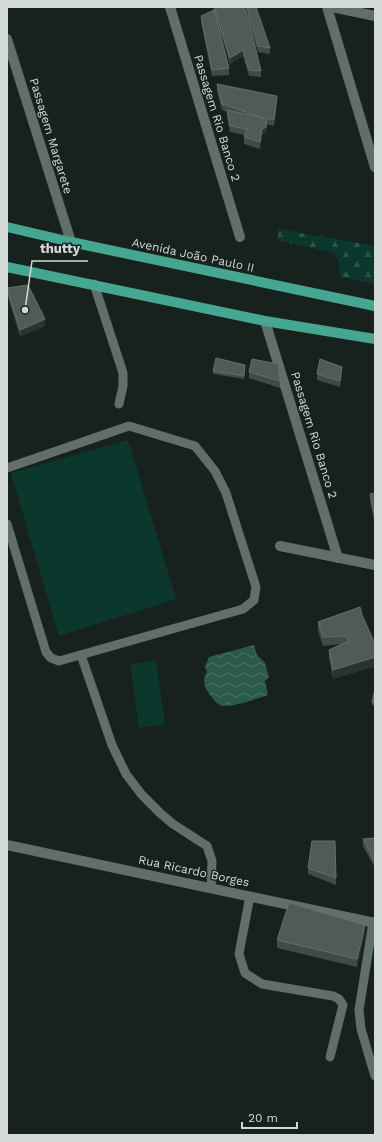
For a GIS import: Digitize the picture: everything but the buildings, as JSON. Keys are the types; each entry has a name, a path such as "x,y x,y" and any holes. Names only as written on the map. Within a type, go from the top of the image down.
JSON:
{"main road":[{"name":"Avenida João Paulo II","path":"7,226 71,242 375,306"},
{"path":"7,267 265,320 375,339"}],"street":[{"name":"Passagem Rio Banco 2","path":"170,7 240,236"},
{"path":"327,7 375,167"},
{"path":"332,7 375,16"},
{"name":"Passagem Margarete","path":"7,39 71,242"},
{"name":"Passagem Rio Banco 2","path":"265,320 338,558"},
{"path":"280,546 375,565"},
{"name":"Rua Ricardo Borges","path":"7,846 374,922"}],"lane":[{"path":"94,284 123,373 123,386 119,404"},
{"path":"7,468 129,426 194,446 215,471 226,493 256,587 254,600 243,609 59,661 51,658 46,652 7,524"},
{"path":"81,655 112,745 126,774 142,795 164,817 172,824 207,846 212,861 211,888"},
{"path":"250,896 239,954 245,973 262,984 339,998 343,1005 330,1057"},
{"path":"374,922 359,1010 361,1029 375,1076"}],"green space":[{"path":"279,229 375,246 375,284 341,277 338,259 334,253 277,240"},
{"path":"128,440 176,599 59,636 11,473"},
{"path":"156,660 165,724 139,728 130,665"}],"water":[{"path":"254,645 257,655 265,663 269,677 265,681 268,695 230,706 218,704 208,692 204,684 204,679 207,672 205,667 209,657"}],"place":[{"name":"thutty","path":"25,310"}]}
